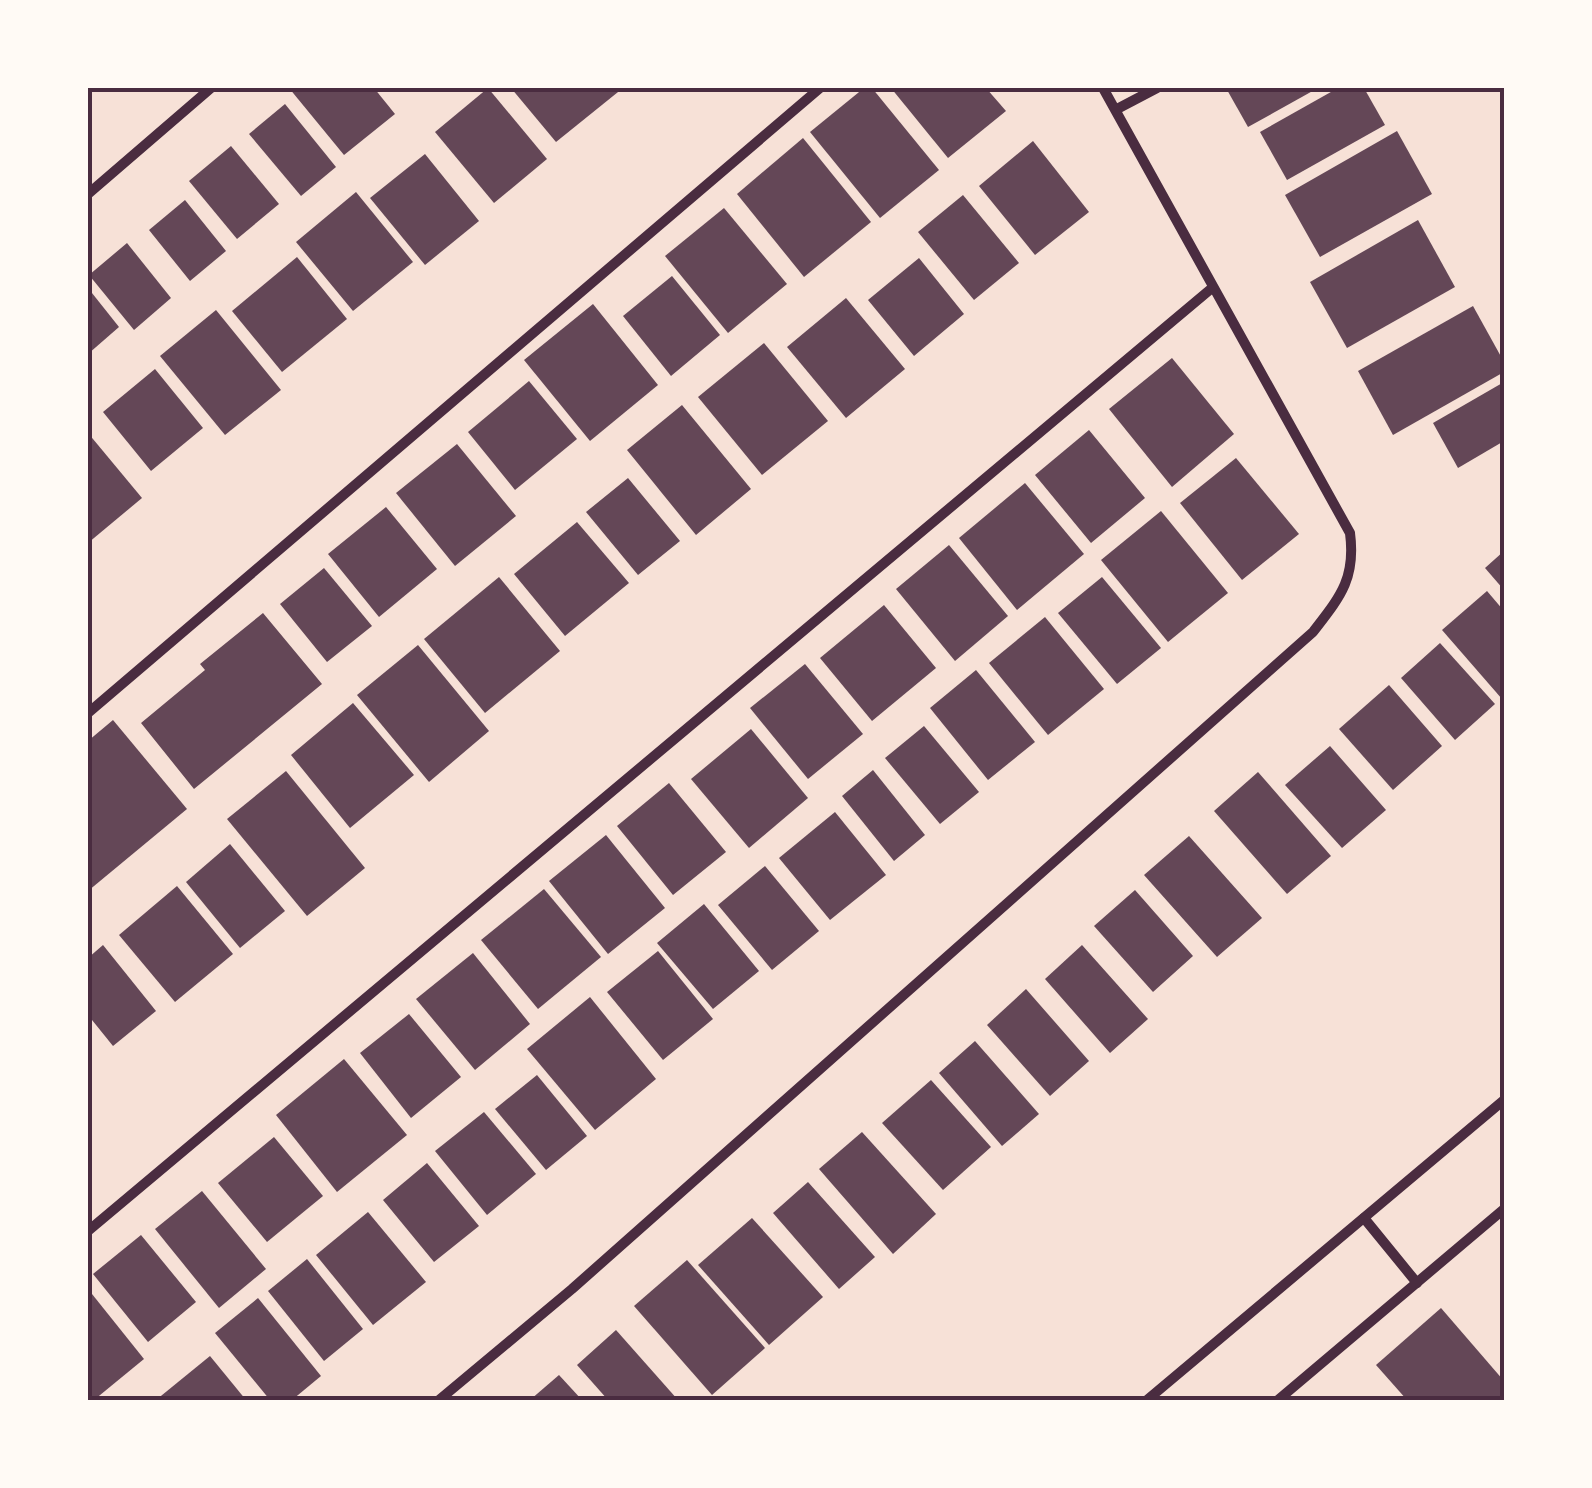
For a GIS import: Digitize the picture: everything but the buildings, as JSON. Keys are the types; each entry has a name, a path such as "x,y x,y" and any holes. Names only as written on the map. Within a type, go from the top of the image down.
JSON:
{"street":[{"path":"88,194 211,88"},
{"path":"88,713 820,88"},
{"path":"438,1400 572,1289 1313,632 1340,595 1354,561 1350,533 1104,88"},
{"path":"1117,110 1158,88"},
{"path":"88,1231 1212,288"},
{"path":"1147,1400 1504,1100"},
{"path":"1278,1400 1504,1209"},
{"path":"1364,1218 1417,1282"}]}
